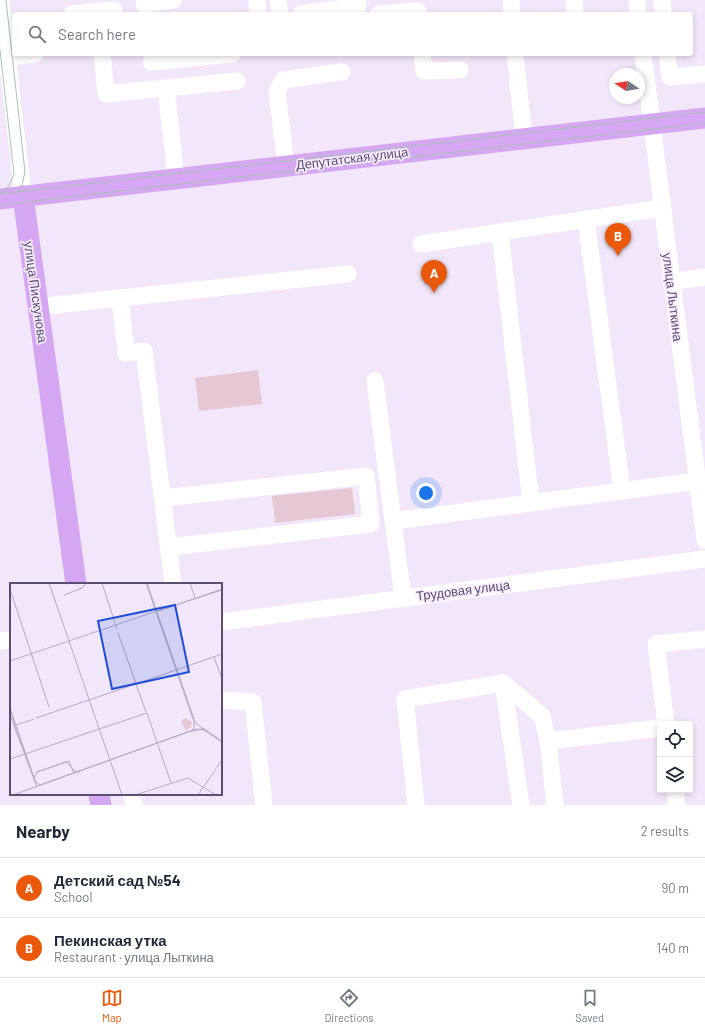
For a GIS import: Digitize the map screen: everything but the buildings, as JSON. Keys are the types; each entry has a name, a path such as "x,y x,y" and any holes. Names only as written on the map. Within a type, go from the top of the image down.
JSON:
{"main road":[{"name":"Депутатская улица","path":"0,199 705,118"},
{"name":"улица Пискунова","path":"23,196 76,583"},
{"path":"99,795 100,805"}],"street":[{"name":"улица Пискунова","path":"1,0 8,20 4,58 23,196"},
{"path":"144,6 173,0"},
{"path":"257,0 258,12"},
{"path":"278,0 280,12"},
{"path":"511,0 512,12"},
{"path":"574,0 575,12"},
{"path":"637,0 638,12"},
{"path":"662,0 663,12"},
{"path":"311,12 358,3 371,12"},
{"path":"392,12 418,8"},
{"path":"93,12 114,10"},
{"path":"4,58 20,56"},
{"path":"102,56 106,94 237,81"},
{"path":"176,178 160,88 151,58 192,56"},
{"path":"422,56 424,71 460,70"},
{"path":"515,56 524,138"},
{"name":"улица Лыткина","path":"643,56 705,540"},
{"path":"667,56 670,78 705,74"},
{"path":"286,166 277,91 283,80 342,72"},
{"path":"421,244 662,208"},
{"path":"586,219 622,491"},
{"path":"500,232 531,503"},
{"path":"38,307 348,274"},
{"path":"671,282 705,277"},
{"path":"120,298 126,353 144,351 174,583"},
{"path":"375,381 403,598"},
{"path":"163,498 366,476 371,524 169,547"},
{"path":"393,521 697,481"},
{"name":"Трудовая улица","path":"222,622 705,559"},
{"path":"666,721 656,644 705,639"},
{"path":"0,641 10,640"},
{"path":"503,683 521,805"},
{"path":"416,805 406,699 503,683 542,716 548,741 555,805"},
{"path":"222,700 253,702 264,805"},
{"path":"548,741 657,728"},
{"path":"675,793 677,805"},
{"path":"132,795 134,805"}],"shaded area":[{"path":"258,370 262,404 199,411 195,378"},
{"path":"352,488 355,514 275,523 272,496"}],"tram line":[{"path":"6,0 12,54"},
{"path":"0,50 14,174 9,186 0,193"},
{"path":"12,56 25,172 22,185 17,193"},
{"path":"0,194 705,112"},
{"path":"0,205 705,123"}],"place":[{"name":"Пекинская утка","path":"618,256"},
{"name":"Детский сад №54","path":"434,293"}]}
